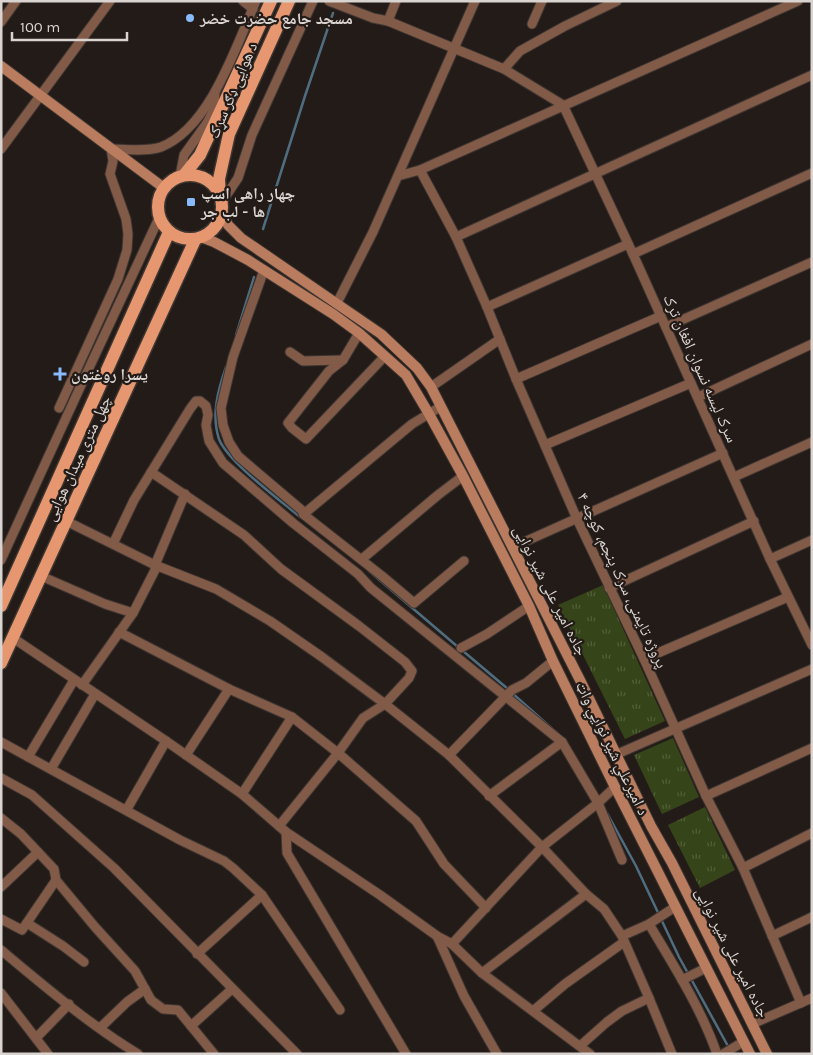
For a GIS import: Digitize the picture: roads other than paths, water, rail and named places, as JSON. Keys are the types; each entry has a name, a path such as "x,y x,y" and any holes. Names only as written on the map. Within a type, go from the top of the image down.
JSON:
{"main road":[{"name":"د هوایی ډګر سړک","path":"182,176 200,155 271,1"},
{"name":"د هوایی ډګر سړک","path":"221,203 219,179 229,134 289,1"},
{"path":"1,66 164,188"},
{"path":"182,176 198,176 206,179 213,184 221,203 215,227 198,239 177,237 169,232 159,218 158,203 164,188 171,181 182,176"},
{"name":"جاده امیر علی شیر نوایی","path":"221,203 228,225 241,238 382,334 417,368 431,387 767,1054"},
{"path":"1,606 169,232"},
{"name":"د امیرعلي شیر نوايي واټ","path":"198,239 235,252 326,309 359,333 406,375 463,476 529,606 615,788 750,1054"},
{"name":"چهل متری میدان هوایی","path":"1,663 198,239"}],"street":[{"path":"1,22 16,1"},
{"path":"1,149 110,1"},
{"path":"59,408 118,279 127,250 128,234 126,220 110,174 113,161 112,149 159,148 175,140 196,121 215,93 254,5 243,1"},
{"path":"221,203 234,187 252,135 313,1"},
{"path":"388,21 396,1"},
{"path":"337,303 360,260 475,1"},
{"path":"532,24 542,1"},
{"path":"504,69 520,51 565,26 617,1"},
{"path":"398,176 420,170 798,1"},
{"path":"330,2 373,18 388,21 504,69 564,105"},
{"path":"456,238 812,75"},
{"path":"182,176 184,155 207,123 214,109 215,93"},
{"name":"سرک لیسه نسوان افغان‌ ترک","path":"564,105 692,383 770,559 812,644"},
{"name":"پروژه تایمنی، سرک پنجم، کوچه ۴","path":"420,170 456,238 577,519 706,796 742,868 801,1002"},
{"path":"633,254 812,174"},
{"path":"1,560 159,218"},
{"path":"487,307 628,244"},
{"path":"666,327 812,262"},
{"path":"264,270 233,357 221,408 229,442 238,456 305,513 303,514 362,559 414,603 464,561"},
{"path":"516,379 660,316"},
{"path":"359,333 344,360 329,371 288,423 292,428 306,439 386,356"},
{"path":"431,387 500,339"},
{"path":"698,398 812,344"},
{"path":"290,352 303,361 344,360"},
{"path":"74,376 83,381"},
{"path":"545,445 692,383"},
{"path":"113,544 134,500 151,472 190,409 196,401 200,401 206,406 208,415 206,425 209,441 223,463 293,523 358,574 371,588 509,693 562,742 600,801 622,860"},
{"path":"305,513 412,424 440,407"},
{"path":"734,476 812,442"},
{"path":"513,547 723,453"},
{"path":"151,472 244,535 281,569 360,626 405,662 412,671 409,678 385,704 363,718 283,829 286,853 406,1054"},
{"path":"362,559 463,476"},
{"path":"82,686 133,613 155,570 155,565 184,494"},
{"path":"66,521 155,565 216,588 262,616 322,657 385,704 449,756 542,847 586,894 604,909 623,939 650,998 672,1054"},
{"path":"609,588 754,522"},
{"path":"770,559 812,540"},
{"path":"41,576 105,604 133,613"},
{"path":"644,660 788,597"},
{"path":"460,648 488,634 529,606"},
{"path":"119,632 229,689 292,717 338,753 416,821 444,864 486,908"},
{"path":"12,638 186,754 242,794 283,829 437,936 452,944 482,973 590,1054"},
{"path":"449,756 509,693 526,683 554,661"},
{"path":"616,755 675,727 812,669"},
{"path":"28,757 74,680"},
{"path":"186,754 229,689"},
{"path":"50,769 95,694"},
{"path":"242,794 292,717"},
{"path":"127,809 166,741"},
{"path":"1,742 127,809 180,840 224,861 262,894 340,1010"},
{"path":"489,796 562,742"},
{"path":"706,796 812,748"},
{"path":"1,778 32,795 114,868 297,1054"},
{"path":"452,944 542,847 615,788"},
{"path":"1,818 54,869 56,880 135,972 151,1000 163,1008 178,1010 214,1054"},
{"path":"742,868 812,833"},
{"path":"1,887 38,852"},
{"path":"1,919 21,930 56,880"},
{"path":"197,954 262,894"},
{"path":"482,973 586,894"},
{"path":"534,1011 623,939 675,907"},
{"path":"772,936 812,917"},
{"path":"27,923 64,946 84,962"},
{"path":"649,924 686,978 717,1054"},
{"path":"437,936 464,996 497,1054"},
{"path":"1,950 100,1028 138,1054"},
{"path":"686,978 706,968"},
{"path":"100,1028 127,1002 145,989"},
{"path":"191,1026 232,989"},
{"path":"1,993 48,1054"},
{"path":"580,1046 622,1011 650,998"},
{"path":"752,1024 812,998"},
{"path":"36,1038 69,1004"},
{"path":"725,1053 743,1042"}],"waterway":[{"path":"263,229 333,13"},
{"path":"236,335 254,277"},
{"path":"226,367 220,385 216,412 219,439 224,448 243,469 300,517"},
{"path":"369,571 458,647"},
{"path":"463,651 508,689"},
{"path":"512,693 558,734"},
{"path":"607,813 636,866 679,957 729,1048"}],"place":[{"name":"مسجد جامع حضرت خضر","path":"190,18"},
{"name":"چهار راهی اسپ ها - لب جر","path":"191,202"},
{"name":"یسرا روغتون","path":"60,374"}]}
